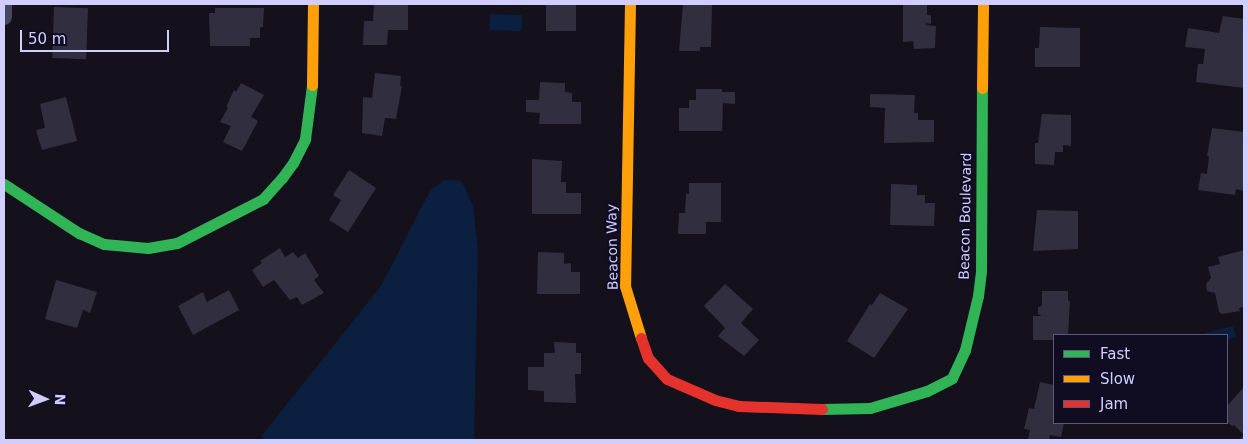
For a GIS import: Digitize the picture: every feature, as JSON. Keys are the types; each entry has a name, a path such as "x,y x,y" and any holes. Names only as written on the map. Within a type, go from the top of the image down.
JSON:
{"street":[{"path":"4,4 4,17"},
{"path":"4,184 79,233 104,244 123,247 148,248 177,243 250,207 264,198 282,178 293,163 305,139 312,94 313,4"},
{"name":"Beacon Way","path":"630,4 626,286 631,310 648,358 667,379 707,397 739,406 850,410 870,408 910,395"},
{"name":"Beacon Boulevard","path":"910,395 927,391 952,378 966,350 978,296 983,4"}],"water":[{"path":"490,14 522,15 521,31 489,30"},
{"path":"444,180 462,182 473,206 478,249 474,440 262,440 263,434 381,286 430,191"},
{"path":"1233,326 1236,337 1228,340 1228,334 1205,333"}],"building":[{"path":"374,4 408,4 408,30 388,30 387,45 363,45 364,21 373,21"},
{"path":"546,4 576,4 576,31 546,31"},
{"path":"683,4 712,4 711,47 700,47 700,51 679,51"},
{"path":"903,4 927,4 927,15 931,15 931,24 926,23 926,25 936,26 935,48 914,49 913,41 903,42"},
{"path":"54,7 88,8 86,59 52,58"},
{"path":"215,8 264,8 263,27 260,27 260,38 250,38 250,46 210,46 209,13 215,13"},
{"path":"1223,16 1244,19 1244,88 1196,82 1198,64 1203,64 1205,49 1185,47 1188,28 1219,33"},
{"path":"1040,27 1080,28 1080,67 1035,67 1035,48 1039,48"},
{"path":"375,73 401,76 400,86 402,86 396,119 385,118 382,136 362,133 363,97 372,98"},
{"path":"540,82 565,83 565,92 572,93 572,102 581,102 581,124 539,124 540,113 526,112 526,100 539,100"},
{"path":"241,83 264,95 251,117 258,121 242,151 223,142 231,126 220,122 228,108 226,107 234,90 236,92"},
{"path":"696,89 722,89 722,92 735,92 735,104 723,103 722,131 679,131 679,108 689,108 689,100 696,100"},
{"path":"870,94 915,95 914,113 918,113 918,120 934,120 934,142 884,143 885,108 870,107"},
{"path":"66,97 77,141 42,150 36,130 45,128 40,104"},
{"path":"1042,114 1071,115 1071,146 1063,145 1063,152 1055,152 1054,165 1035,164 1035,143 1038,143"},
{"path":"1212,128 1244,132 1244,191 1236,189 1235,195 1198,190 1201,173 1207,174 1209,157 1207,156"},
{"path":"532,159 562,161 561,182 566,182 566,193 581,193 581,214 532,214"},
{"path":"349,170 376,188 348,232 329,220 341,200 333,195"},
{"path":"689,183 721,183 721,222 706,222 706,234 678,234 679,213 685,213 686,194 689,194"},
{"path":"891,184 917,185 917,195 925,195 925,203 935,203 934,226 890,225"},
{"path":"1037,210 1078,211 1078,249 1033,251"},
{"path":"280,248 285,257 293,252 298,258 305,253 319,276 314,280 324,293 302,305 297,297 290,300 274,280 263,287 252,270 262,263 260,261"},
{"path":"1244,250 1244,307 1239,308 1240,311 1222,314 1219,312 1215,293 1207,291 1206,284 1211,278 1208,267 1220,264 1218,257"},
{"path":"538,252 564,253 564,264 571,263 571,272 580,272 580,294 537,294"},
{"path":"56,280 97,292 90,313 83,310 77,328 45,319"},
{"path":"725,284 753,309 741,323 759,340 744,356 718,336 725,328 704,306"},
{"path":"229,290 239,310 193,335 178,306 203,292 207,302"},
{"path":"1042,291 1068,291 1068,301 1070,301 1068,334 1053,334 1053,340 1033,340 1033,316 1042,316 1038,314 1038,307 1042,306"},
{"path":"880,293 908,309 874,358 847,341 870,304 872,305"},
{"path":"554,342 576,343 576,353 581,353 581,374 575,374 576,403 544,402 544,391 528,390 528,367 544,367 544,353 555,353"},
{"path":"1040,382 1053,385 1053,424 1064,424 1061,437 1050,435 1049,440 1028,440 1030,430 1024,429 1029,408 1034,409"},
{"path":"1244,387 1244,435 1234,425 1232,426 1228,423 1228,405"}],"traffic: fast":[{"path":"4,184 79,233 104,244 148,248 177,243 263,199 282,178 293,163 305,139 312,85"},
{"path":"822,409 870,408 927,391 952,378 965,350 978,296 981,271 982,88"}],"traffic: slow":[{"path":"312,85 313,4"},
{"path":"630,4 625,286 641,338"},
{"path":"982,88 983,4"}],"traffic: jam":[{"path":"641,338 648,358 667,379 715,400 739,406 822,409"}]}
